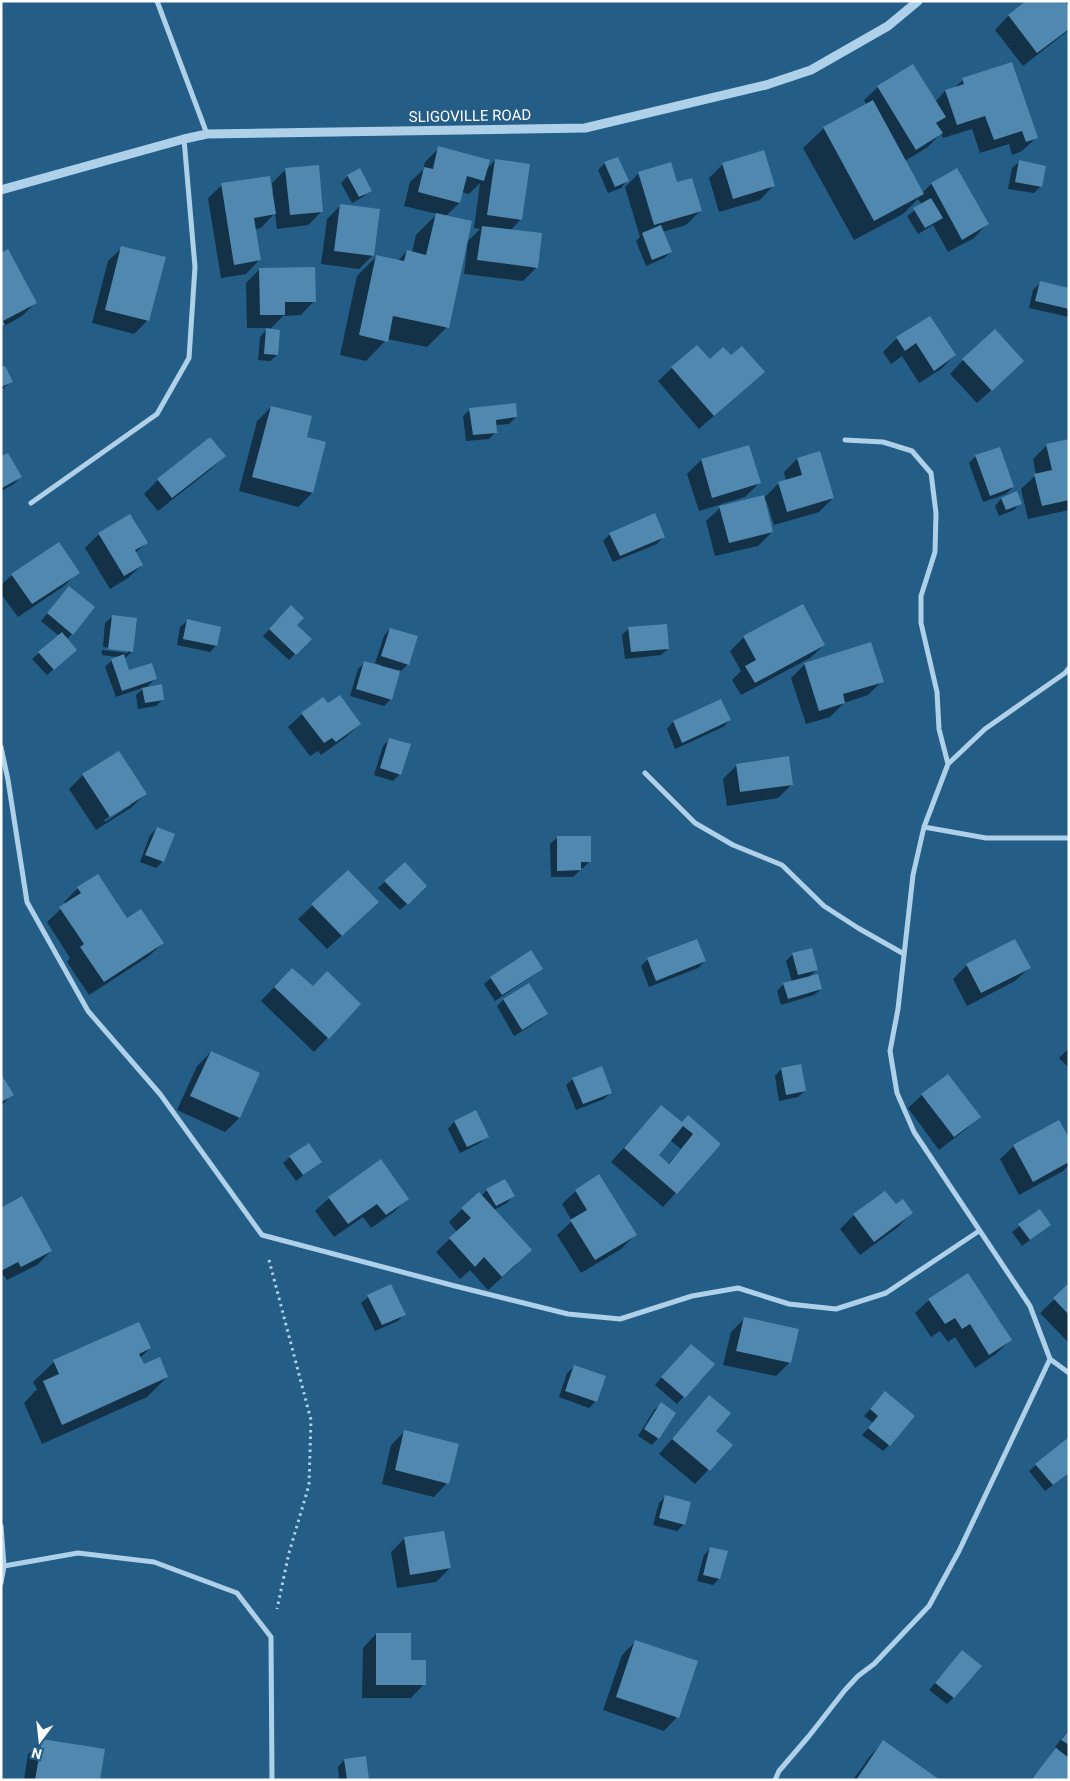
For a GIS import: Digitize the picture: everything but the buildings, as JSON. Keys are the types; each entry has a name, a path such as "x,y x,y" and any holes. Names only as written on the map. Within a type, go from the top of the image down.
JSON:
{"street":[{"path":"156,1 207,134"},
{"name":"SLIGOVILLE ROAD","path":"1,190 207,134 585,128 766,85 811,70 888,26 918,1"},
{"path":"31,503 156,414 189,358 195,267 184,139"},
{"path":"845,440 883,442 912,451 931,473 936,514 935,552 921,596 921,623 937,692 939,729 948,764"},
{"path":"1069,668 1058,678 985,729 948,764 924,828 913,875 898,1009 890,1051 897,1093 914,1132 1030,1306 1050,1359 1069,1373"},
{"path":"1,747 27,902 88,1011 160,1094 262,1235 568,1314 620,1319 692,1296 738,1288 789,1304 836,1308 886,1293 979,1231"},
{"path":"645,773 695,823 733,845 782,865 824,906 904,954"},
{"path":"924,828 986,838 1069,838"},
{"path":"775,1780 779,1771 845,1690 858,1676 874,1664 929,1606 959,1551 1050,1359"},
{"path":"1,1526 4,1566 1,1583"},
{"path":"4,1566 78,1553 154,1562 237,1593 272,1637 272,1780"}],"path":[{"path":"262,1235 311,1420 309,1485 289,1552 272,1637"}]}
